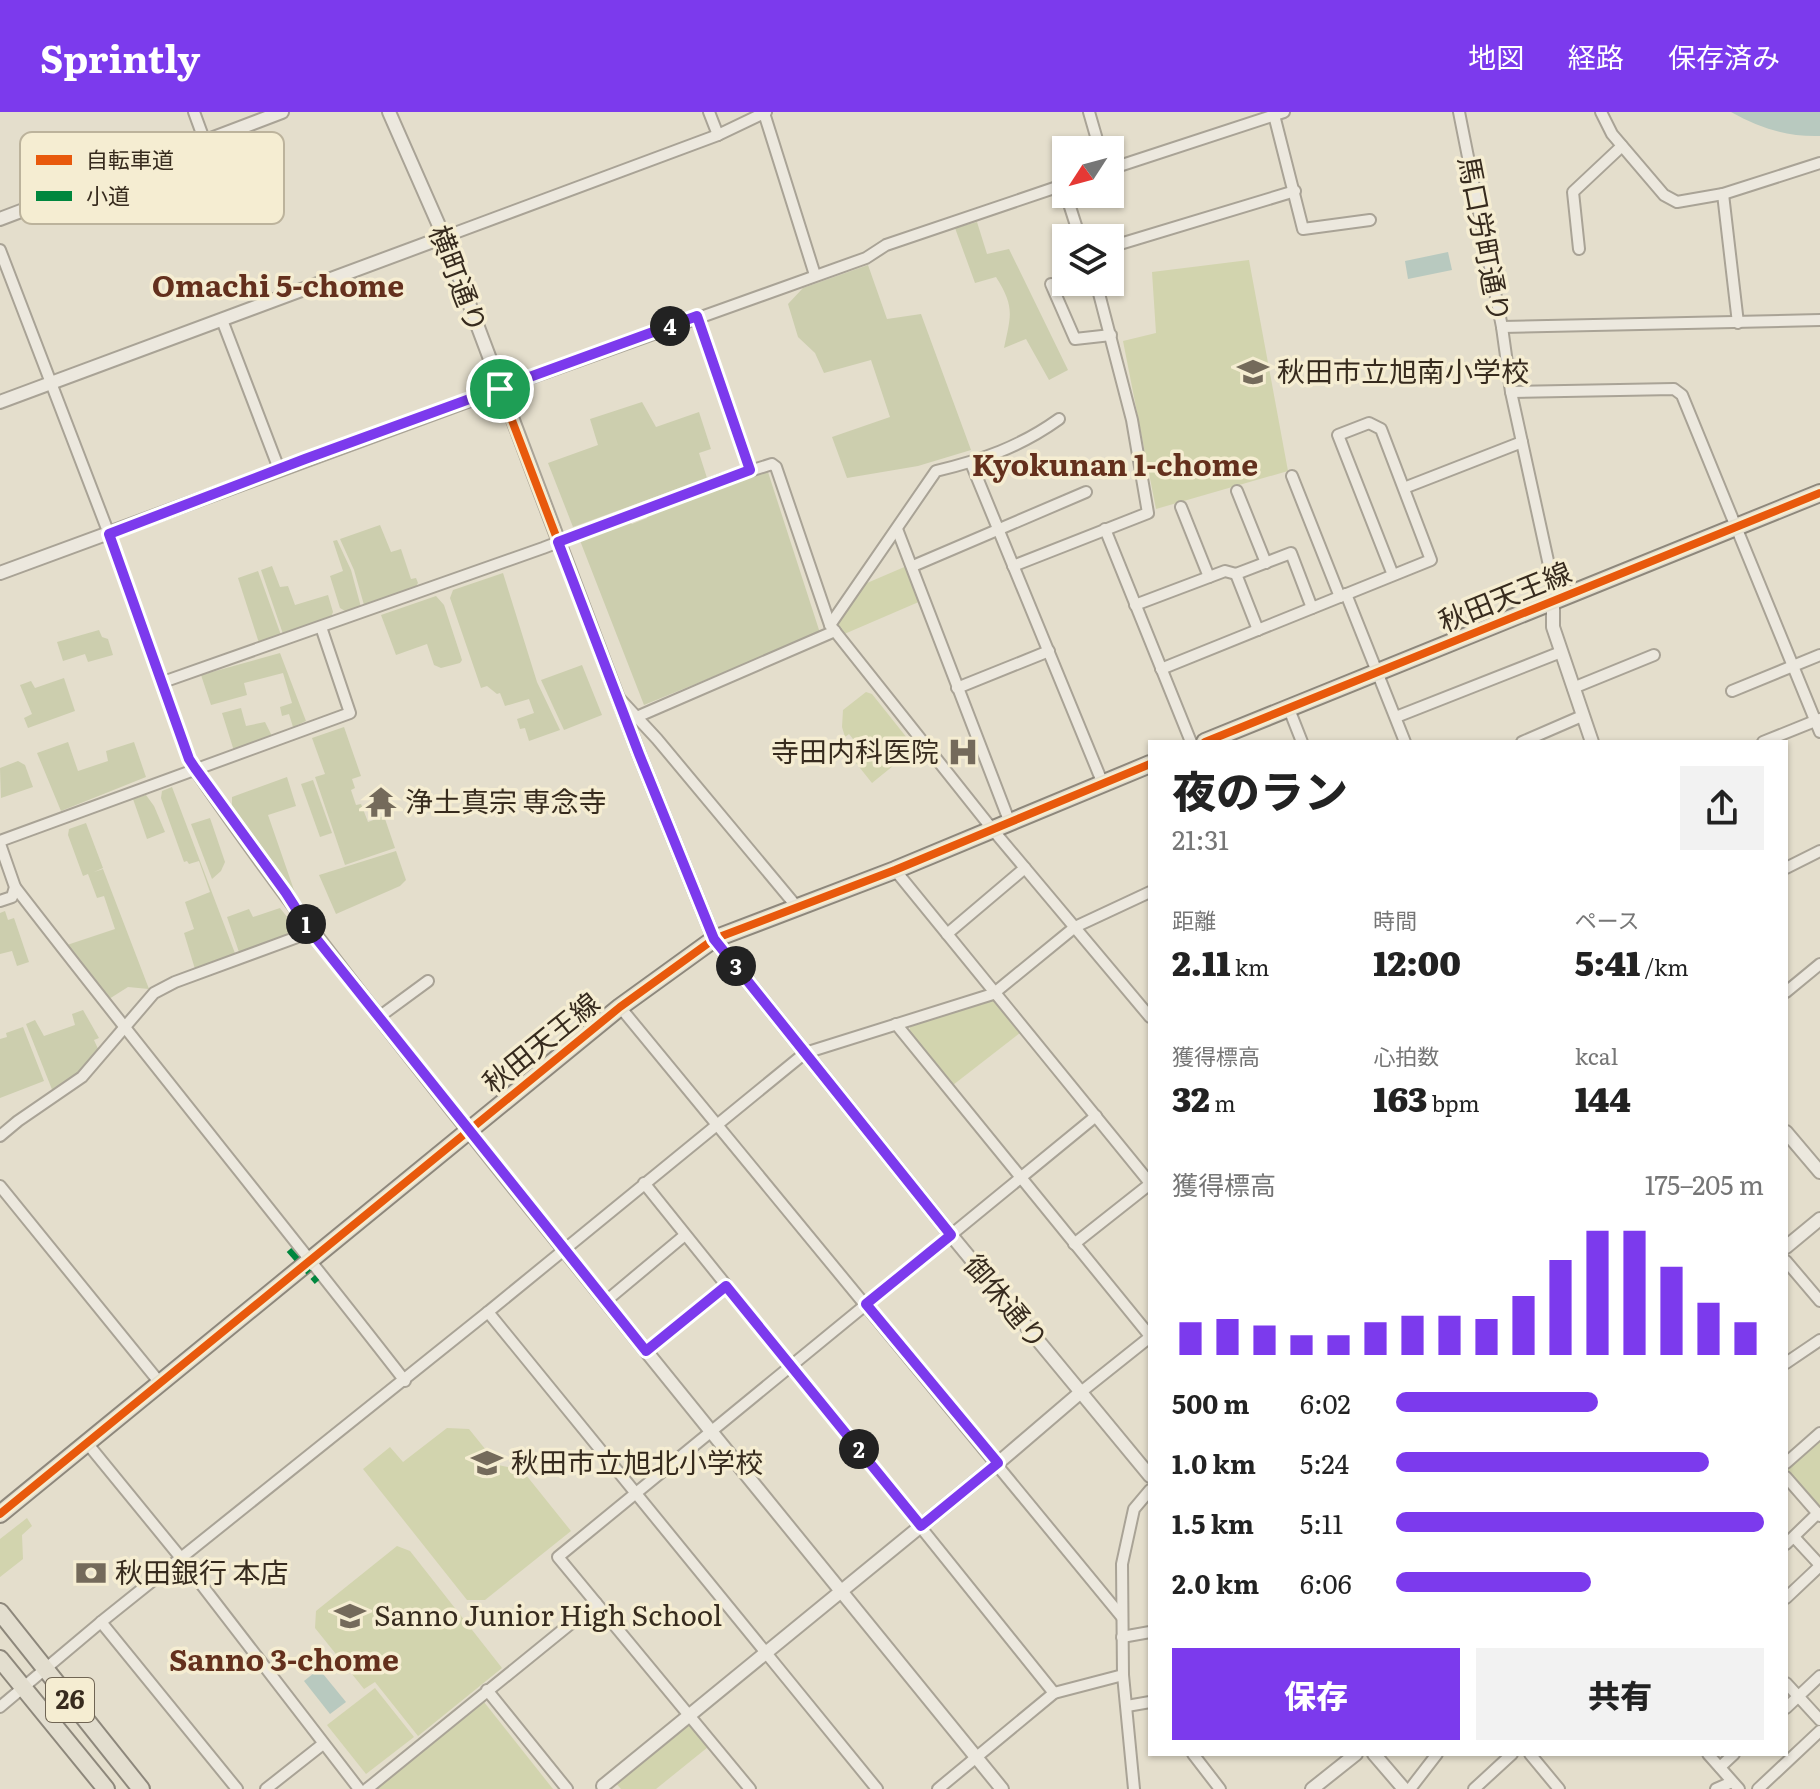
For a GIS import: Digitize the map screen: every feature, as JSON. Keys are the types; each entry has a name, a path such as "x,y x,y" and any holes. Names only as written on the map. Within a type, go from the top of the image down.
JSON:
{"main road":[{"name":"秋田天王線","path":"1210,740 1820,493"},
{"name":"秋田天王線","path":"2,1509 620,1007 714,939 895,870 1148,765"},
{"name":"26","path":"0,1612 141,1789"},
{"name":"26","path":"0,1659 106,1789"}],"street":[{"path":"194,112 201,132"},
{"path":"231,132 282,112"},
{"name":"横町通り","path":"389,112 444,237 558,542 618,697 632,719 714,939"},
{"path":"709,112 718,135"},
{"path":"0,402 718,135 765,112 815,275"},
{"path":"1089,112 1096,136"},
{"name":"馬口労町通り","path":"1459,112 1502,327 1511,392 1550,570 1553,602"},
{"path":"1601,112 1607,127 1622,146 1671,200 1686,202 1723,194 1820,163"},
{"path":"1124,164 1279,114 1303,229 1370,220"},
{"path":"1579,249 1573,192 1622,146"},
{"path":"0,573 697,316 866,258 897,240 1052,188"},
{"path":"1124,243 1295,191"},
{"path":"1723,194 1738,323"},
{"path":"0,219 20,211"},
{"path":"0,250 109,534 189,759 311,932 563,1249 1002,1789"},
{"path":"1051,284 1075,339 1111,335"},
{"path":"1013,566 1148,513 1132,420 1100,296"},
{"path":"697,316 750,470"},
{"path":"222,320 279,469"},
{"path":"1502,327 1820,320"},
{"path":"1511,392 1674,389 1682,395 1818,720 1820,732"},
{"path":"797,907 632,719 833,628 936,471 1014,448 1059,419"},
{"path":"1161,669 1431,560 1381,429 1369,423 1338,435 1393,575"},
{"path":"1404,488 1522,442"},
{"path":"971,463 1103,784"},
{"path":"163,682 772,464 776,467 833,628 993,830 1148,1015"},
{"path":"1292,476 1378,671 1404,740"},
{"path":"1237,491 1266,563"},
{"path":"913,566 1086,492"},
{"path":"1181,507 1209,577"},
{"path":"897,529 1010,823"},
{"path":"1105,529 1190,740"},
{"path":"1135,605 1225,571 1236,574 1291,553 1312,608"},
{"path":"1236,574 1258,630"},
{"path":"1553,602 1553,627 1591,740"},
{"path":"321,627 350,713 0,842 15,887 405,1381"},
{"path":"957,688 1049,651"},
{"path":"1396,717 1561,652"},
{"path":"1573,688 1654,655"},
{"path":"1732,691 1820,655"},
{"path":"1289,709 1301,740"},
{"path":"1527,740 1582,716"},
{"path":"1768,740 1818,720"},
{"path":"1788,867 1820,851"},
{"path":"947,934 1025,868"},
{"path":"895,870 1148,1181"},
{"path":"0,901 12,897 15,887"},
{"path":"0,1707 805,1053 993,994 1075,927 1147,894"},
{"path":"0,1136 82,1077 154,993 175,982 311,932"},
{"name":"御休通り","path":"714,939 951,1235 1148,1474"},
{"path":"1788,990 1820,964"},
{"path":"379,1017 428,981"},
{"path":"620,1007 1122,1617"},
{"path":"896,1024 1148,1335"},
{"path":"750,1789 558,1557 1096,1116"},
{"path":"1788,1134 1820,1172"},
{"path":"644,1183 1054,1693"},
{"path":"0,1186 160,1383"},
{"path":"1074,1244 1148,1186"},
{"path":"1788,1245 1820,1219"},
{"path":"606,1301 685,1235"},
{"path":"1788,1263 1820,1301"},
{"path":"646,1351 726,1286"},
{"path":"488,1312 877,1789"},
{"path":"602,1788 1148,1339"},
{"path":"1788,1362 1820,1340"},
{"path":"1788,1461 1820,1433"},
{"path":"87,1443 181,1558 359,1789"},
{"path":"1788,1479 1819,1515 1790,1540 1820,1566 1788,1596"},
{"path":"1134,1789 1123,1675 1122,1564 1134,1509 1148,1492"},
{"path":"367,1789 596,1603"},
{"path":"101,1622 237,1789"},
{"path":"1122,1637 1148,1632"},
{"path":"938,1789 1054,1693 1123,1675"},
{"path":"1788,1706 1820,1676"},
{"path":"1788,1685 1820,1720"},
{"path":"487,1690 567,1789"},
{"path":"1127,1706 1148,1702"},
{"path":"1758,1789 1820,1731"},
{"path":"266,1789 323,1744"},
{"path":"1195,1756 1220,1789"},
{"path":"1312,1789 1353,1756"},
{"path":"1376,1756 1404,1789"},
{"path":"1410,1789 1435,1756"},
{"path":"1474,1789 1510,1756"},
{"path":"1532,1756 1559,1789"},
{"path":"1710,1756 1736,1785"},
{"path":"1720,1767 1732,1756"},
{"path":"1716,1789 1736,1785"}],"green space":[{"path":"977,222 987,254 1009,249 1068,370 1049,380 1026,339 1004,348 1010,319 1006,296 996,277 975,283 955,228"},
{"path":"1249,260 1288,471 1156,509 1123,341 1156,333 1152,272"},
{"path":"868,265 887,319 921,314 971,450 918,466 847,478 832,437 890,417 871,360 824,373 815,353 798,337 788,304 803,288"},
{"path":"642,402 656,427 699,412 711,449 699,453 707,478 573,527 548,463 598,445 590,419"},
{"path":"764,470 768,472 820,633 644,705 579,538 627,520 632,524 647,518 650,512"},
{"path":"380,525 391,552 401,549 411,579 416,578 418,583 415,588 364,605 354,570 340,539"},
{"path":"337,540 351,570 361,607 347,612 340,608 330,576 343,571 333,541"},
{"path":"909,565 921,601 842,635 834,623 860,586"},
{"path":"272,566 280,587 288,586 295,605 328,595 333,612 331,617 283,634 261,570"},
{"path":"258,571 281,635 259,643 238,578"},
{"path":"503,573 537,682 560,730 529,741 525,728 520,729 517,719 534,713 529,699 505,706 500,693 487,686 481,688 450,598 453,590"},
{"path":"436,596 444,605 462,660 441,668 434,665 427,644 396,655 381,615"},
{"path":"99,630 102,637 108,639 113,655 88,662 85,654 63,661 57,642"},
{"path":"280,653 306,721 293,727 289,714 282,716 280,707 292,703 283,673 244,683 247,695 211,705 201,675"},
{"path":"582,665 602,715 564,730 541,680"},
{"path":"64,678 75,711 28,728 24,718 32,714 20,685 31,681 35,688"},
{"path":"866,692 872,694 915,748 872,783 852,758 862,750 849,734 845,737 842,727 843,710"},
{"path":"241,708 246,726 265,722 272,736 234,751 222,713"},
{"path":"344,727 361,776 352,779 355,788 351,790 356,805 361,804 368,822 384,816 395,848 345,865 315,777 325,774 312,738"},
{"path":"68,742 78,771 108,761 106,751 134,742 146,777 61,811 37,753"},
{"path":"18,761 25,765 33,787 1,798 0,768"},
{"path":"287,777 296,806 268,815 295,893 232,805 232,797"},
{"path":"313,780 332,833 320,837 301,784"},
{"path":"172,787 236,956 195,969 184,933 194,929 185,902 210,892 199,861 184,862 161,798 162,791"},
{"path":"146,795 165,832 147,839 133,799"},
{"path":"210,818 225,862 212,879 191,824"},
{"path":"86,823 103,868 94,872 103,869 149,989 128,987 109,999 67,945 115,929 104,896 97,898 88,874 83,876 68,835 69,829"},
{"path":"396,851 406,880 400,886 336,914 319,875"},
{"path":"280,908 299,932 240,955 227,917 249,909 253,917"},
{"path":"5,911 8,920 14,918 29,962 17,966 12,951 0,954 0,913"},
{"path":"987,1000 996,1001 1020,1033 953,1085 910,1033 910,1026"},
{"path":"83,1010 99,1038 94,1040 99,1051 78,1074 53,1092 26,1024 35,1020 44,1036 75,1025 72,1014"},
{"path":"23,1027 44,1081 0,1098 0,1039 7,1037 6,1033"},
{"path":"447,1428 469,1429 498,1465 522,1470 571,1531 485,1600 467,1600 363,1469 390,1447 403,1462"},
{"path":"1820,1438 1820,1508 1788,1470 1788,1466"},
{"path":"27,1518 32,1526 22,1535 23,1559 0,1577 0,1539"},
{"path":"397,1546 410,1551 502,1668 418,1736 375,1682 364,1689 315,1628 316,1611"},
{"path":"375,1688 414,1737 366,1774 327,1725"},
{"path":"484,1702 553,1789 374,1789"},
{"path":"688,1721 708,1747 656,1789 621,1789 614,1781"}],"shaded area":[{"path":"1731,112 1820,112 1820,136 1774,130"},
{"path":"1448,252 1452,270 1408,279 1405,261"},
{"path":"319,1669 346,1702 330,1714 304,1681"}],"marked path":[{"path":"289,1250 317,1282"}],"cycle path":[{"path":"500,389 639,754 714,939"},
{"path":"1210,740 1820,493"},
{"path":"0,1514 620,1007 714,939 895,870 1148,765"}],"place":[{"name":"秋田市立旭南小学校","path":"1253,372"},
{"name":"寺田内科医院","path":"963,752"},
{"name":"浄土真宗 専念寺","path":"381,802"},
{"name":"秋田市立旭北小学校","path":"487,1463"},
{"name":"秋田銀行 本店","path":"91,1573"},
{"name":"Sanno Junior High School","path":"350,1616"}],"district":[{"name":"Omachi 5-chome","path":"278,287"},
{"name":"Kyokunan 1-chome","path":"1115,466"},
{"name":"Sanno 3-chome","path":"284,1661"}],"route":[{"path":"697,316 750,470 558,542 714,939 951,1235 866,1304 998,1463 921,1526 726,1286 646,1351 311,932 189,759 109,534 500,389 697,316"}]}
